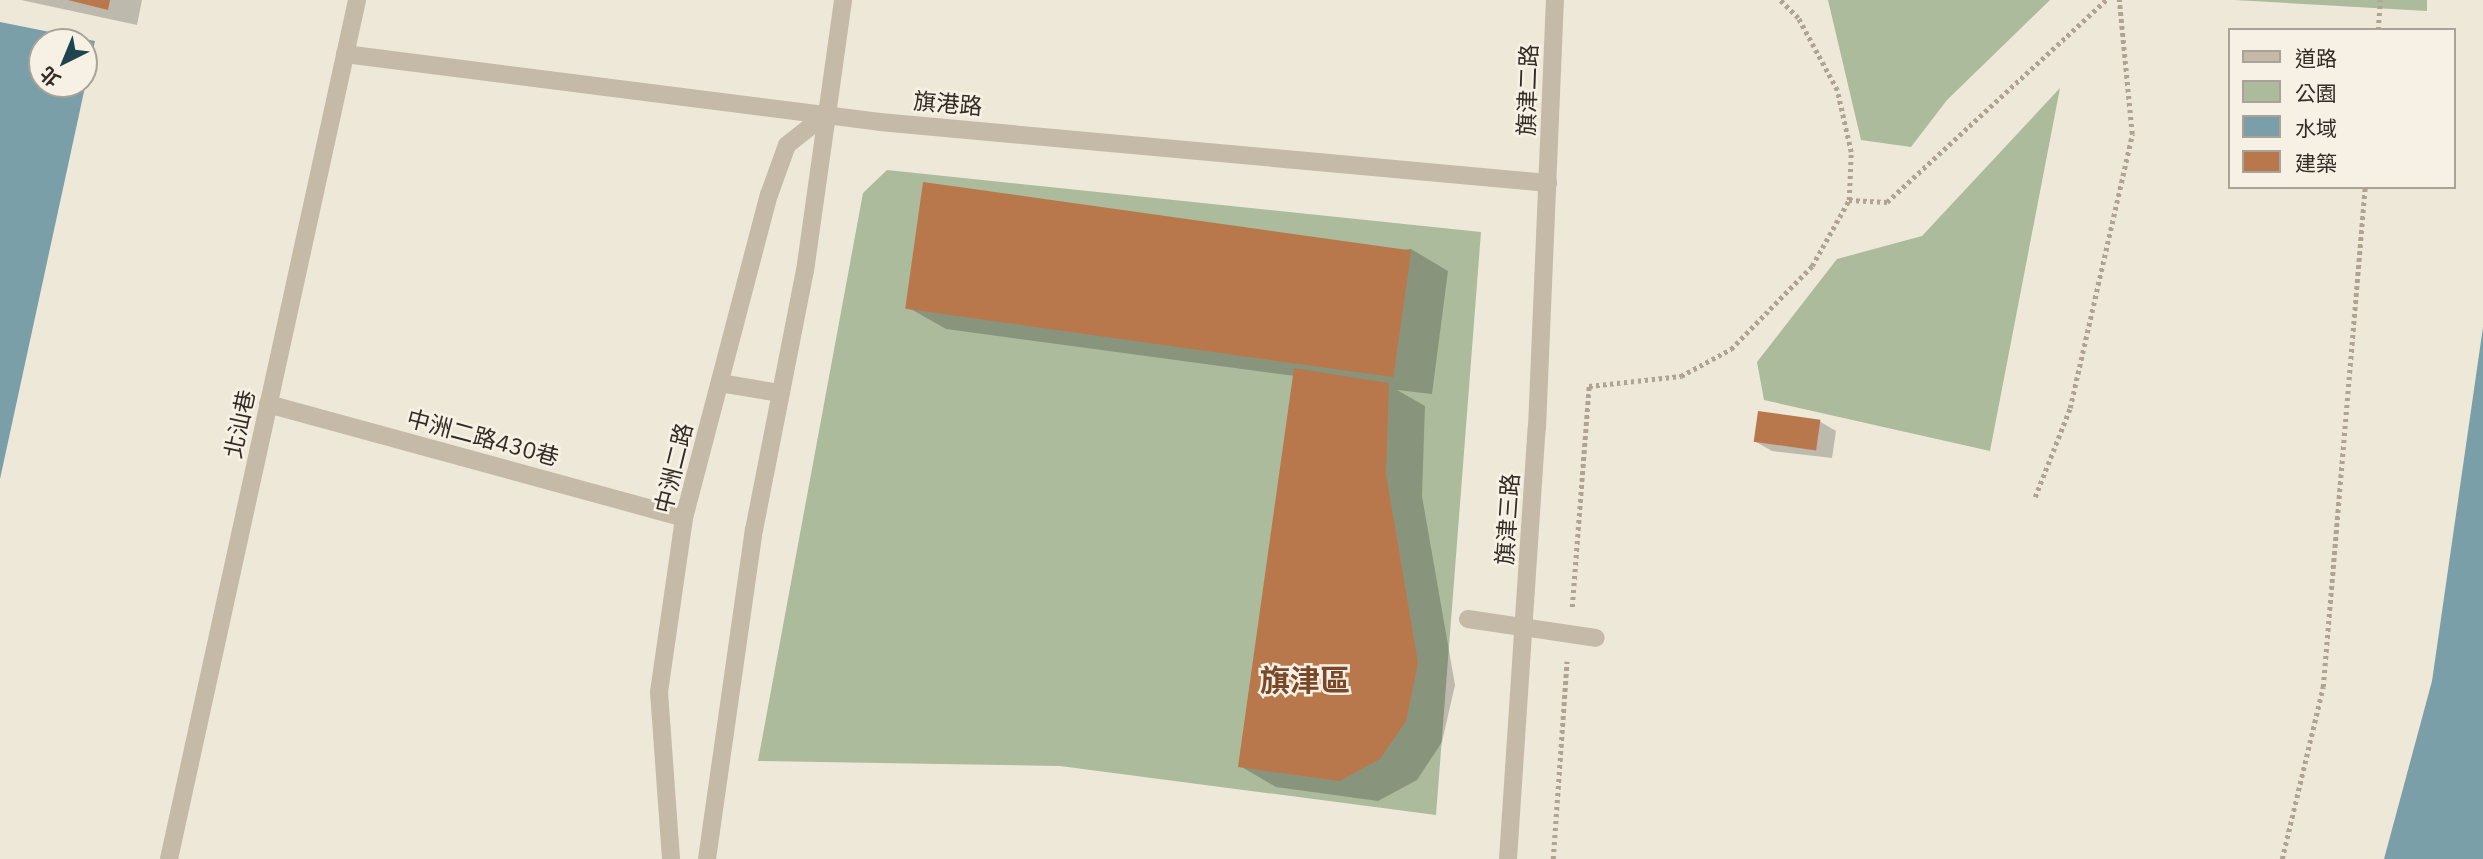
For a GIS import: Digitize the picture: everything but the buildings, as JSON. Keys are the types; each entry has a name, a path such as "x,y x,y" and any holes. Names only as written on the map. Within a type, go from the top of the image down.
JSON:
{"street":[{"name":"北汕巷","path":"169,859 357,0"},
{"path":"707,859 780,393 805,271 843,0"},
{"name":"旗津二路","path":"1548,183 1555,0"},
{"name":"旗港路","path":"345,54 825,115 1548,183"},
{"name":"中洲二路","path":"671,859 659,692 684,518 787,145 825,115"},
{"name":"旗津三路","path":"1508,859 1524,625 1548,183"},
{"path":"720,383 780,393"},
{"name":"中洲二路430巷","path":"268,404 684,518"},
{"path":"1468,619 1524,625 1596,638"}],"path":[{"path":"1589,386 1681,376 1731,349 1812,266 1849,200 1851,152 1837,90 1798,18 1780,0"},
{"path":"1849,200 1887,202 2106,0"},
{"path":"2035,497 2070,408 2132,134 2119,0"},
{"path":"2378,28 2380,0"},
{"path":"2282,859 2323,687 2365,189"}],"green space":[{"path":"1828,0 2050,0 1947,100 1911,147 1861,140"},
{"path":"2234,0 2427,0 2427,11"},
{"path":"2060,88 1990,451 1764,400 1757,362 1837,259 1922,236"},
{"path":"887,170 1481,232 1436,815 1060,766 758,761 863,193"}],"water":[{"path":"0,22 30,28 28,98 83,98 0,479"},
{"path":"2483,327 2483,859 2384,859 2432,681"}],"district":[{"name":"旗津區","path":"1305,680"}]}
